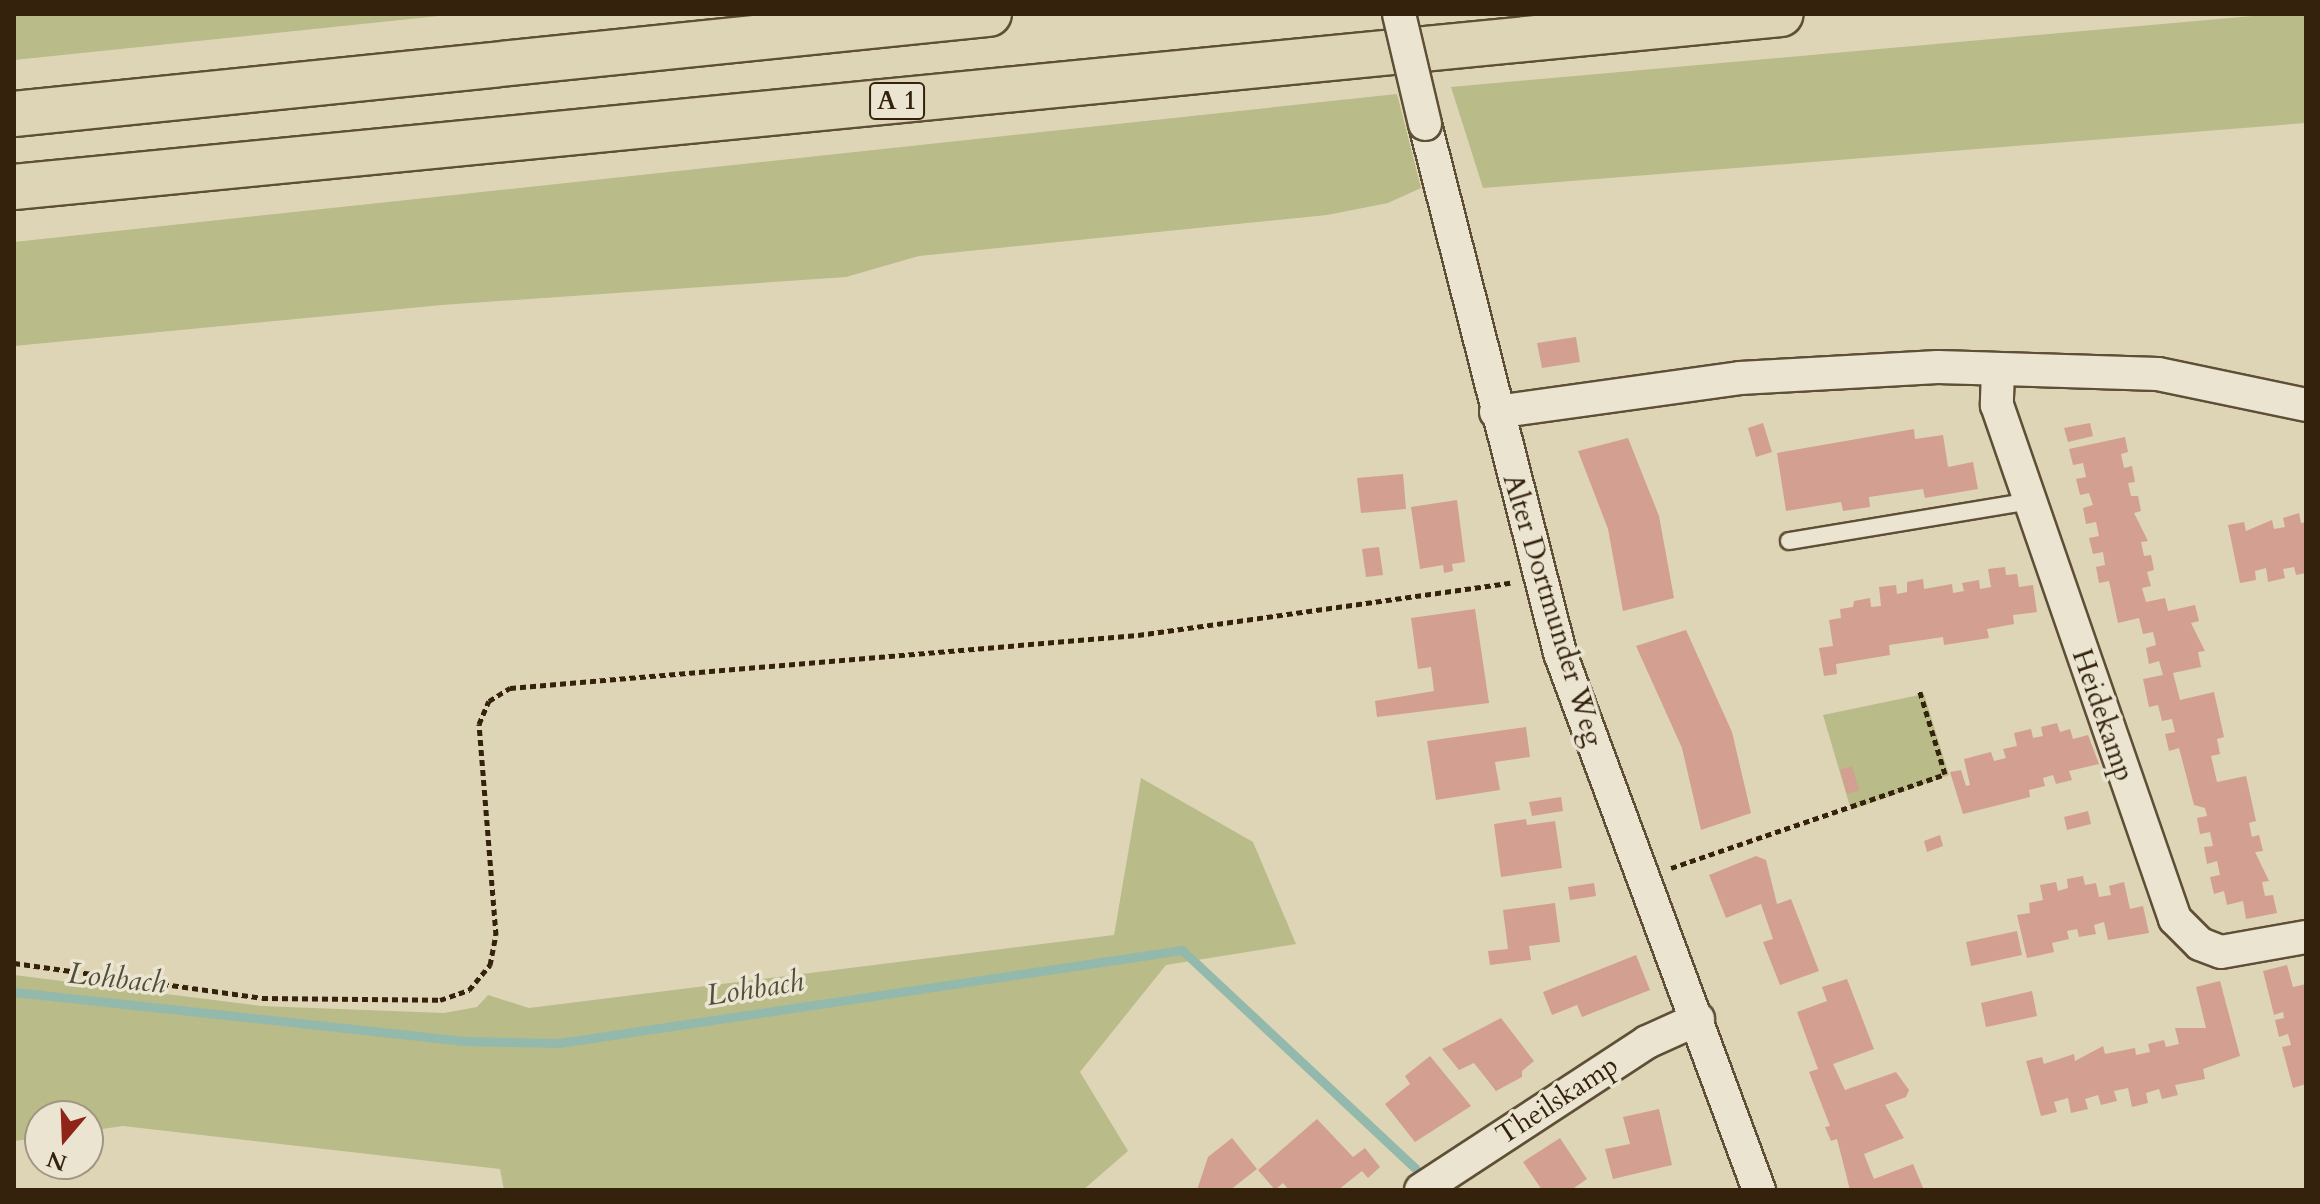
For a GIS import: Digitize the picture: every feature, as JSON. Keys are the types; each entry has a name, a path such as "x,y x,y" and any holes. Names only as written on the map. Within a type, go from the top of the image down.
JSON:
{"highway":[{"path":"14,114 989,14"},
{"name":"A 1","path":"14,187 1781,14"}],"street":[{"name":"Alter Dortmunder Weg","path":"1399,14 1496,412 1560,653 1639,877 1698,1019 1759,1190"},
{"path":"1496,412 1740,378 1938,367 2158,374 2306,405"},
{"name":"Heidekamp","path":"1998,370 1997,405 2175,919 2200,944 2221,952 2306,937"},
{"name":"Theilskamp","path":"1421,1190 1647,1042 1698,1019"}],"lane":[{"path":"1789,541 2030,501"}],"path":[{"path":"14,963 262,998 440,1000 469,990 490,965 496,935 479,724 489,701 510,688 1138,635 1539,578"},
{"path":"1663,870 1945,774 1919,689"}],"green space":[{"path":"14,14 458,14 14,60"},
{"path":"2275,14 2306,14 2306,123 1483,188 1451,87"},
{"path":"1397,94 1421,188 1388,203 1327,215 919,256 846,277 442,305 14,346 14,242"},
{"path":"1924,694 1949,775 1851,810 1823,715"},
{"path":"1141,778 1253,842 1296,944 1166,965 1080,1072 1128,1151 1083,1190 504,1190 500,1169 123,1126 104,1129 104,1100 24,1100 24,1140 14,1141 14,975 261,1006 444,1013 477,1007 488,995 529,1008 1114,935"}],"building":[{"path":"1576,337 1580,362 1542,368 1537,343"},
{"path":"1763,423 1772,452 1756,457 1748,428"},
{"path":"2090,423 2093,436 2068,442 2064,428"},
{"path":"1914,429 1915,439 1943,435 1948,467 1973,462 1978,489 1925,498 1923,489 1869,497 1870,507 1843,511 1841,502 1786,511 1777,453"},
{"path":"2125,437 2128,452 2121,454 2124,468 2132,466 2135,482 2128,483 2131,496 2138,496 2141,511 2134,513 2148,541 2141,542 2144,556 2151,555 2154,570 2147,572 2151,586 2142,588 2146,602 2165,598 2168,611 2195,605 2199,621 2191,623 2205,651 2198,652 2201,667 2173,673 2180,700 2214,692 2224,737 2217,739 2220,754 2211,756 2217,782 2246,776 2256,821 2249,823 2252,837 2259,835 2263,851 2255,852 2269,881 2262,882 2265,896 2273,895 2277,913 2246,919 2243,901 2227,905 2224,891 2214,894 2210,877 2220,875 2217,861 2207,864 2204,847 2213,846 2210,832 2200,834 2197,818 2207,816 2205,808 2194,805 2179,748 2169,751 2165,734 2175,732 2172,719 2162,721 2158,705 2149,707 2143,679 2163,675 2159,661 2149,664 2146,648 2156,645 2153,632 2143,634 2139,618 2118,623 2109,581 2099,583 2096,567 2105,565 2103,552 2093,554 2089,538 2099,536 2096,522 2086,524 2083,508 2093,505 2089,493 2080,495 2076,479 2086,477 2083,463 2073,465 2069,449"},
{"path":"1628,438 1659,516 1674,598 1623,611 1608,529 1578,451"},
{"path":"1403,474 1406,509 1361,513 1357,478"},
{"path":"1457,500 1465,562 1452,564 1453,571 1444,573 1443,565 1420,569 1411,507"},
{"path":"2299,513 2301,523 2306,522 2306,573 2296,575 2294,567 2283,569 2285,578 2268,582 2266,568 2255,571 2256,580 2240,583 2228,525 2244,522 2246,531 2272,520 2274,529 2285,527 2283,518"},
{"path":"1379,547 1383,575 1366,577 1362,549"},
{"path":"2005,567 2006,575 2017,574 2019,587 2033,585 2037,612 2013,615 2014,624 1987,629 1989,638 1944,645 1943,637 1889,645 1890,655 1836,664 1837,674 1824,676 1819,648 1833,646 1829,620 1841,618 1840,609 1853,607 1854,601 1870,598 1871,607 1881,606 1879,587 1896,585 1897,594 1907,592 1907,582 1923,579 1924,589 1952,584 1953,593 1964,591 1962,583 1979,580 1980,589 1991,587 1988,569"},
{"path":"1475,609 1489,703 1377,717 1375,701 1434,691 1431,667 1418,669 1411,618"},
{"path":"1686,630 1732,732 1751,813 1701,830 1682,748 1636,646"},
{"path":"2057,723 2060,732 2070,729 2073,739 2088,735 2099,764 2069,771 2072,780 2056,784 2053,775 2043,778 2045,786 2029,790 2030,797 1963,814 1950,772 1961,770 1966,786 1970,785 1964,759 1991,752 1994,761 2006,758 2003,749 2017,746 2014,733 2031,729 2033,738 2043,736 2041,727"},
{"path":"1526,727 1530,757 1495,762 1500,790 1436,800 1427,741"},
{"path":"1852,766 1859,790 1847,794 1840,770"},
{"path":"1561,797 1563,811 1532,816 1529,802"},
{"path":"2088,811 2091,824 2067,830 2064,817"},
{"path":"1526,819 1527,825 1555,821 1562,868 1501,877 1494,824"},
{"path":"1940,835 1943,846 1927,852 1924,841"},
{"path":"1756,856 1766,860 1777,904 1791,899 1819,971 1780,985 1763,942 1773,939 1761,904 1726,918 1709,875"},
{"path":"2083,876 2085,885 2096,883 2099,897 2111,895 2109,886 2124,882 2130,909 2143,906 2149,933 2108,940 2104,922 2094,925 2096,934 2079,937 2077,929 2067,931 2069,939 2052,943 2054,952 2027,958 2017,915 2030,913 2029,903 2043,900 2040,885 2056,882 2058,891 2068,888 2067,879"},
{"path":"1594,883 1596,896 1570,900 1568,887"},
{"path":"1555,903 1560,942 1529,946 1531,960 1490,965 1488,951 1508,949 1503,910"},
{"path":"2017,931 2022,955 1971,966 1966,942"},
{"path":"1636,955 1650,990 1582,1017 1577,1005 1552,1015 1543,992"},
{"path":"2287,965 2293,987 2306,984 2306,1084 2293,1088 2282,1047 2291,1045 2288,1034 2279,1037 2275,1020 2284,1018 2283,1012 2274,1015 2263,971"},
{"path":"1847,979 1874,1049 1833,1064 1845,1090 1896,1072 1909,1090 1906,1097 1885,1105 1904,1138 1864,1154 1874,1179 1913,1164 1924,1190 1850,1190 1837,1139 1831,1141 1825,1127 1830,1126 1809,1072 1818,1069 1797,1012 1827,1001 1822,987"},
{"path":"2220,981 2240,1056 2203,1069 2205,1079 2175,1085 2178,1095 2162,1099 2159,1089 2146,1093 2148,1103 2132,1107 2128,1088 2114,1091 2117,1101 2101,1105 2098,1095 2085,1099 2088,1109 2071,1113 2068,1098 2054,1102 2057,1112 2041,1116 2026,1061 2042,1057 2044,1064 2074,1054 2075,1061 2103,1046 2105,1054 2135,1048 2136,1055 2150,1052 2148,1044 2164,1040 2166,1047 2179,1044 2175,1028 2206,1028 2196,987"},
{"path":"2032,991 2037,1016 1986,1027 1981,1003"},
{"path":"1501,1018 1534,1061 1522,1071 1522,1077 1496,1091 1474,1063 1459,1070 1442,1049"},
{"path":"1430,1056 1471,1106 1415,1142 1385,1104 1410,1084 1405,1076"},
{"path":"1659,1109 1672,1165 1613,1179 1605,1149 1630,1144 1623,1117"},
{"path":"1317,1119 1353,1157 1365,1148 1380,1167 1368,1178 1362,1171 1338,1190 1289,1190 1283,1183 1275,1190 1258,1170"},
{"path":"1232,1138 1257,1169 1230,1190 1197,1190 1208,1157"},
{"path":"1560,1138 1587,1179 1571,1190 1542,1190 1523,1162"}],"waterway":[{"name":"Lohbach","path":"14,992 464,1041 559,1043 1182,950 1416,1169"}]}
